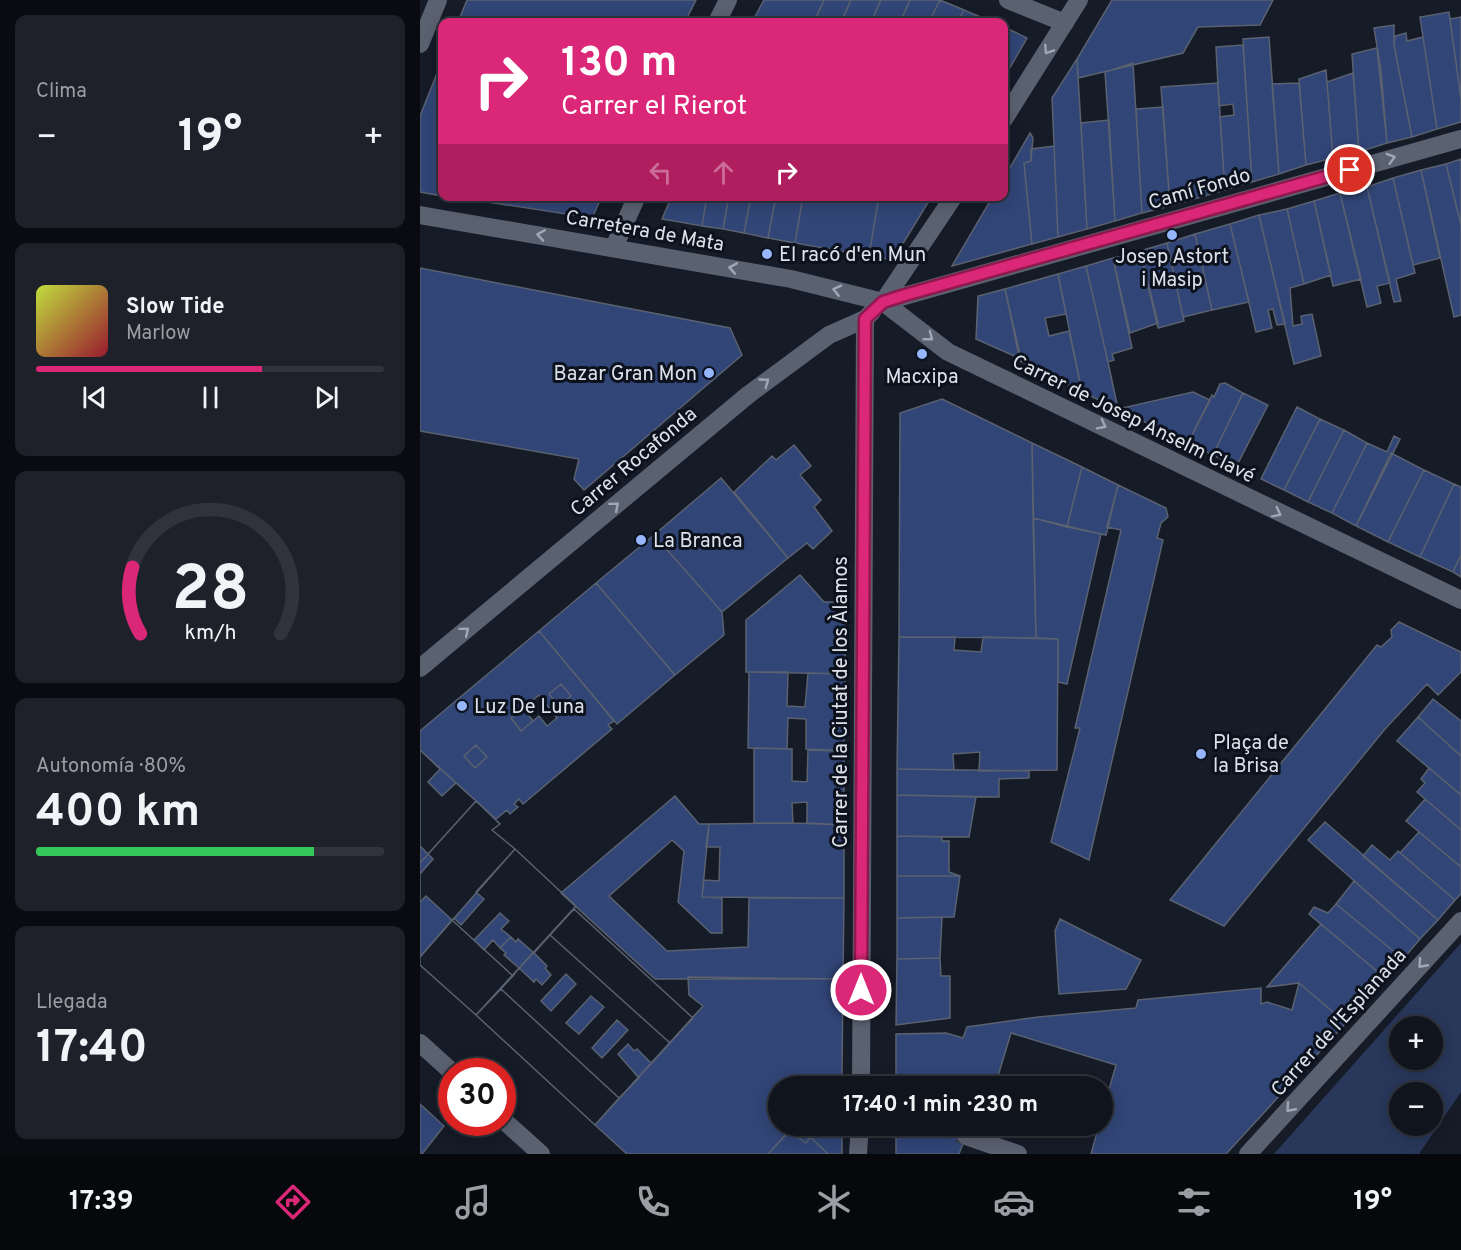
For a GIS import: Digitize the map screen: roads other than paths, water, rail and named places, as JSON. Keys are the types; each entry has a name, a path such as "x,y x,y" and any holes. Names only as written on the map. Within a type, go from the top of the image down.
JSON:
{"street":[{"path":"420,44 438,0"},
{"path":"719,18 728,0"},
{"path":"1008,0 1065,22"},
{"path":"1008,113 1079,0"},
{"name":"Camí Fondo","path":"883,302 950,281 1461,139"},
{"path":"614,247 636,201"},
{"path":"883,302 951,201"},
{"name":"Carretera de Mata","path":"420,215 791,279"},
{"name":"Carrer de Josep Anselm Clavé","path":"791,279 883,302 948,352 1461,600"},
{"name":"Carrer Rocafonda","path":"420,668 748,395 829,335 865,319 883,302"},
{"name":"Carrer de la Ciutat de los Àlamos","path":"861,1076 865,319"},
{"name":"Carrer de l'Esplanada","path":"1248,1154 1461,921"},
{"path":"420,1043 438,1059"},
{"path":"516,1132 541,1154"},
{"path":"858,1154 859,1136"},
{"path":"966,1136 1018,1154"}],"place":[{"name":"Josep Astort i Masip","path":"1172,235"},
{"name":"El racó d'en Mun","path":"767,254"},
{"name":"Macxipa","path":"922,354"},
{"name":"Bazar Gran Mon","path":"709,373"},
{"name":"La Branca","path":"641,540"},
{"name":"Luz De Luna","path":"462,706"},
{"name":"Plaça de la Brisa","path":"1201,754"}]}
